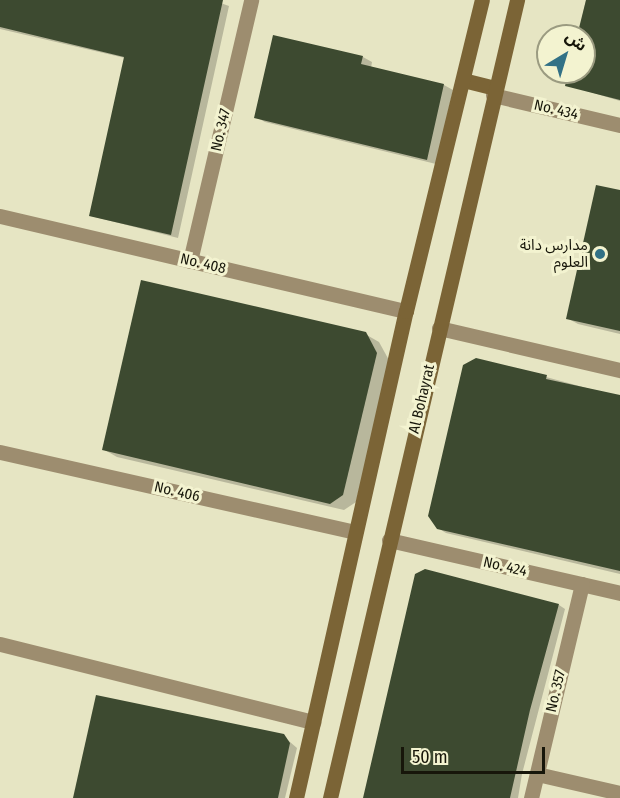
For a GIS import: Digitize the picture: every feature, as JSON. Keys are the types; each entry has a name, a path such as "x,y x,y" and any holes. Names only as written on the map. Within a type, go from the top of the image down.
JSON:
{"street":[{"name":"No. 347","path":"190,261 251,0"},
{"path":"296,798 354,532 482,0"},
{"name":"Al Bohayrat","path":"330,798 517,0"},
{"path":"462,80 494,92"},
{"name":"No. 434","path":"494,92 620,125"},
{"name":"No. 408","path":"0,216 406,311"},
{"path":"439,328 620,370"},
{"name":"No. 406","path":"0,452 354,532"},
{"name":"No. 424","path":"390,540 620,593"},
{"name":"No. 357","path":"531,798 582,584"},
{"path":"0,644 313,722"},
{"path":"537,774 620,793"}],"building":[{"path":"0,0 223,0 171,235 89,216 124,57 0,27"},
{"path":"586,0 620,0 620,100 565,86 565,84 596,84 596,24 580,24"},
{"path":"273,35 363,56 361,64 444,84 427,160 254,118"},
{"name":"مدارس دانة العلوم","path":"596,185 620,190 620,331 566,319"},
{"path":"141,280 366,332 377,353 343,495 330,504 102,450"},
{"path":"476,358 547,375 546,379 620,395 620,571 437,529 428,516 463,365"},
{"path":"425,569 559,604 530,710 510,798 363,798 415,574"},
{"path":"96,695 284,734 290,743 278,798 73,798"}],"place":[{"name":"مدارس دانة العلوم","path":"600,254"}]}
